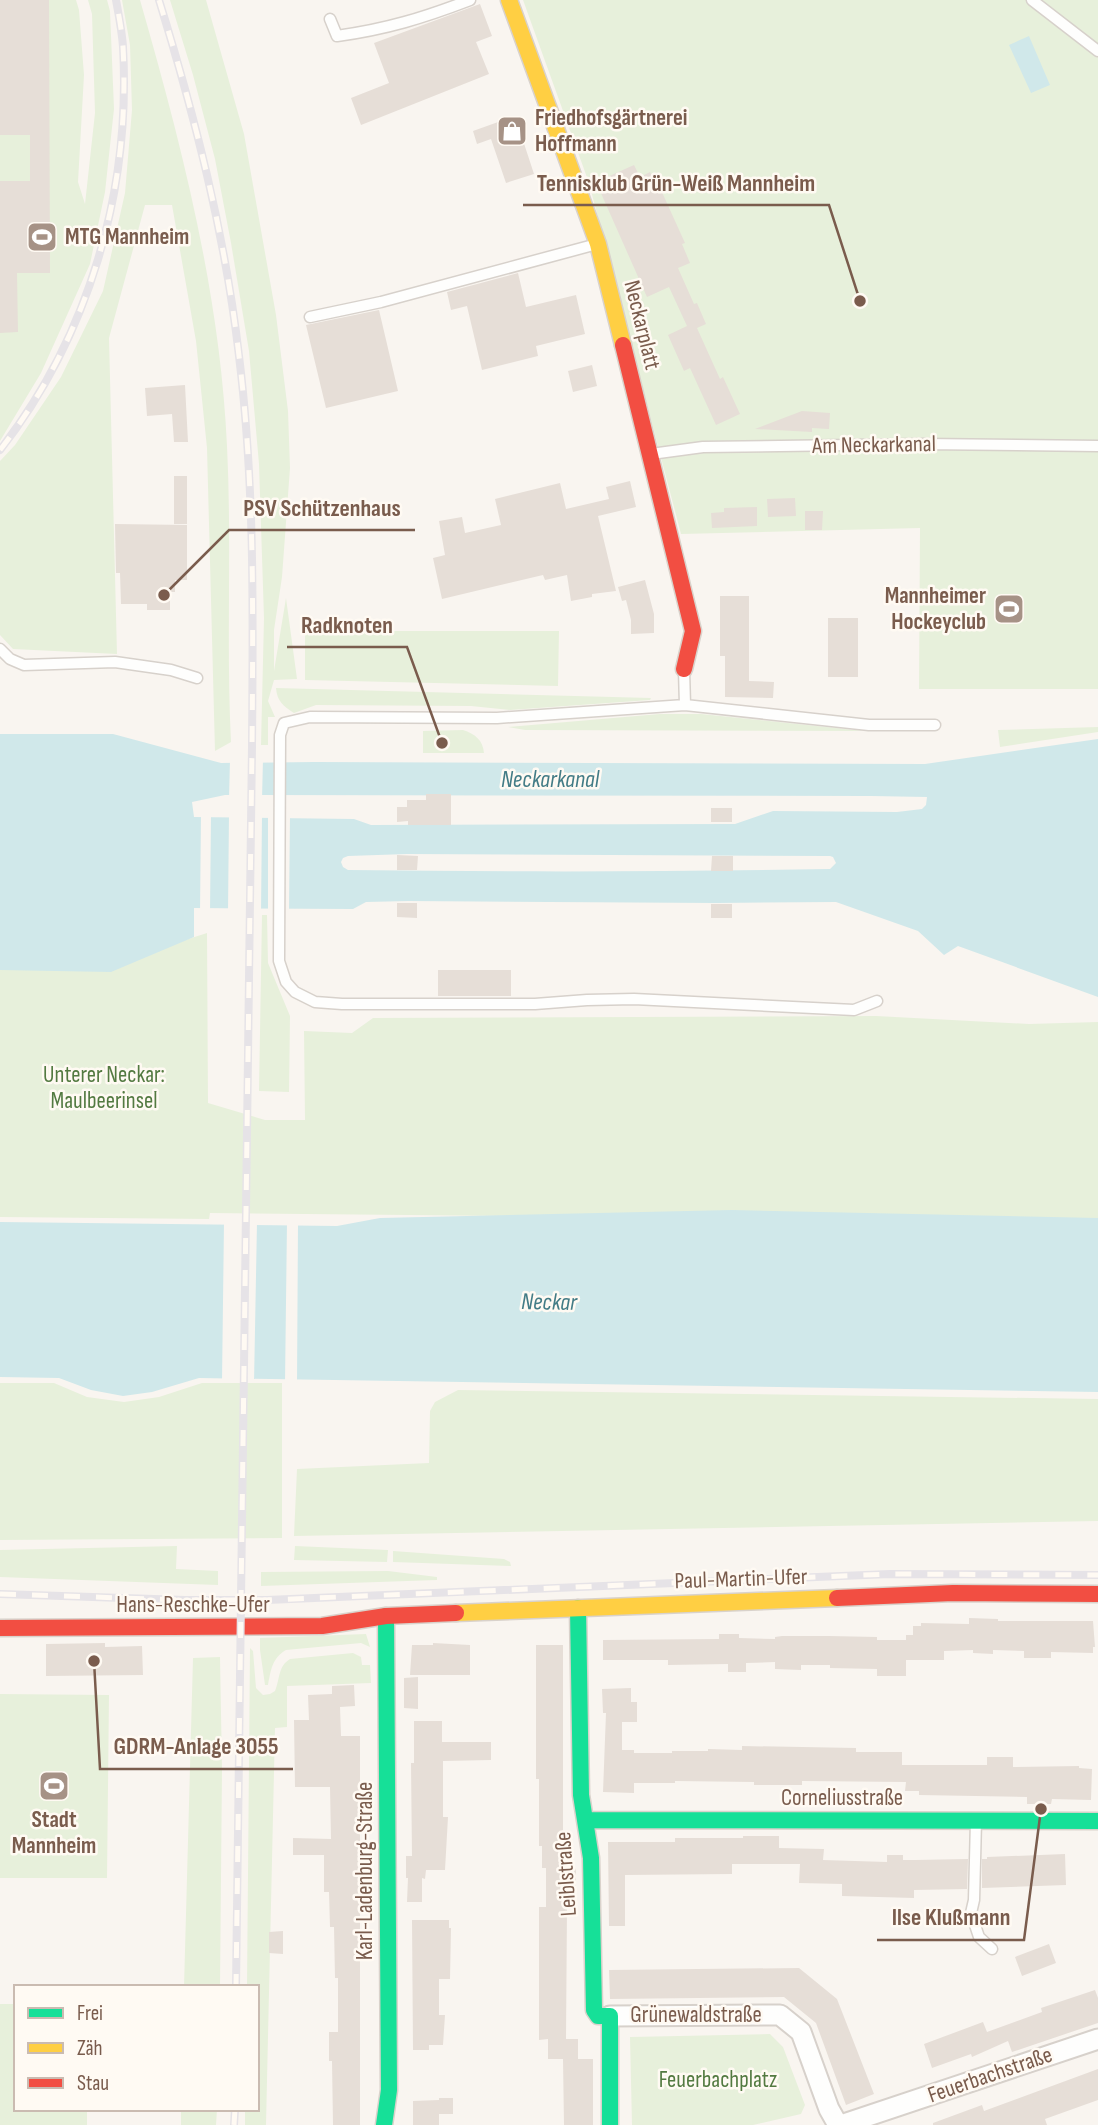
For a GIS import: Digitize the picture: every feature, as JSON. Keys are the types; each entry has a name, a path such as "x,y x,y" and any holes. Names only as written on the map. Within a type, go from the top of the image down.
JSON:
{"street":[{"name":"Neckarplatt","path":"509,0 597,244 693,631 684,669"},
{"name":"Paul-Martin-Ufer","path":"386,1616 953,1593 1098,1594"},
{"name":"Leiblstraße","path":"578,1608 581,1795 591,1858 594,2010 598,2016 610,2016"},
{"name":"Hans-Reschke-Ufer","path":"0,1628 282,1628 322,1626 386,1616"},
{"name":"Karl-Ladenburg-Straße","path":"384,2125 389,2090 386,1616"},
{"name":"Corneliusstraße","path":"585,1820 1098,1821"},
{"name":"Grünewaldstraße","path":"610,2016 780,2015 801,2032 828,2109 840,2125"},
{"path":"610,2016 610,2125"},
{"name":"Feuerbachstraße","path":"840,2125 1098,2039"}],"lane":[{"path":"330,19 337,36 374,31 415,21 470,0"},
{"path":"1032,0 1098,51"},
{"path":"310,317 381,302 597,244"},
{"name":"Am Neckarkanal","path":"650,454 703,447 923,444 1098,446"},
{"path":"0,649 10,659 24,665 115,662 172,670 197,678"},
{"path":"684,669 685,705"},
{"path":"877,1001 854,1010 634,999 535,1004 388,1005 315,1002 295,992 286,982 279,961 280,735 284,723 310,717 497,718 685,705 869,725 935,725"},
{"path":"976,1821 974,1900 971,1913 979,1937 992,1949"}],"green space":[{"name":"MTG Mannheim","path":"0,0 76,0 84,75 78,182 85,204 95,113 92,14 88,0 107,0 110,11 114,109 105,192 90,264 41,373 0,441"},
{"path":"122,0 140,0 170,110 197,221 223,389 228,483 231,742 215,751 207,448 196,341 172,205 145,205 109,338 117,654 13,649 0,635 0,461 15,445 61,377 103,291 125,193 132,110 130,45"},
{"path":"170,0 206,0 244,134 276,315 288,411 290,468 282,577 274,630 274,671 286,598 297,679 274,680 268,701 275,717 268,717 268,745 261,745 264,618 259,464 249,351 215,159"},
{"path":"523,0 1098,0 1098,689 919,689 920,528 681,534 589,183"},
{"path":"305,631 559,631 558,686 305,680"},
{"path":"276,688 651,698 510,710 471,706 316,705 294,713 281,703"},
{"path":"660,714 701,714 864,731 525,730 508,727"},
{"path":"1098,727 1098,732 1000,747 998,730"},
{"path":"463,730 478,738 484,753 423,753 423,731"},
{"path":"262,915 267,915 268,963 290,1016 289,1092 259,1091"},
{"name":"Unterer Neckar: Maulbeerinsel","path":"207,933 208,1103 265,1120 305,1120 304,1031 352,1033 373,1018 876,1016 1029,1024 1098,1022 1098,1225 210,1213 209,1219 0,1217 0,960 123,960"},
{"path":"0,1383 54,1383 87,1397 124,1402 159,1397 202,1383 282,1383 282,1538 0,1540"},
{"path":"458,1390 1098,1399 1098,1521 294,1536 297,1469 429,1463 430,1411 435,1402"},
{"path":"177,1546 176,1569 218,1571 218,1585 0,1577 0,1550"},
{"path":"295,1546 388,1550 387,1562 294,1560"},
{"path":"393,1551 504,1559 510,1562 511,1566 393,1562"},
{"path":"388,1571 437,1577 437,1580 261,1586 261,1572"},
{"path":"366,1634 370,1647 361,1643 286,1650 275,1661 268,1685 265,1685 260,1638"},
{"path":"250,1648 253,1651 256,1688 263,1695 275,1691 281,1669 290,1659 353,1653 361,1657 362,1665 370,1665 371,1683 287,1686 287,1727 275,1728 266,2125 245,2125 245,2111 259,2111 259,1985 247,1985"},
{"path":"220,1657 220,1985 184,1985 193,1658"},
{"name":"Stadt Mannheim","path":"0,1694 109,1695 107,1878 0,1878"},
{"path":"0,2004 14,2004 14,2111 87,2111 87,2125 0,2125"},
{"name":"Feuerbachplatz","path":"770,2034 783,2047 805,2105 801,2114 753,2125 632,2125 630,2037"},
{"path":"181,2111 217,2111 216,2125 181,2125"}],"water":[{"path":"1029,36 1050,85 1031,93 1009,45"},
{"name":"Neckarkanal","path":"0,734 113,734 221,763 925,764 1098,739 1098,997 958,946 944,955 918,931 836,902 408,901 366,902 353,909 194,908 194,937 111,972 0,970","holes":["225,795 871,796 927,797 926,805 922,809 897,812 773,811 735,824 371,825 354,819 194,817 192,802","348,856 830,856 836,863 830,869 528,871 348,870 341,862"]},
{"name":"Neckar","path":"732,1210 1098,1218 1098,1392 199,1378 152,1392 123,1396 91,1390 59,1378 0,1377 0,1222 337,1226 380,1218"}],"pier":[{"path":"263,759 262,799 229,799 230,760"},
{"path":"201,814 211,814 210,912 200,912"},
{"path":"229,814 262,815 261,912 228,912"},
{"path":"268,815 290,815 289,912 268,912"},
{"path":"224,1222 257,1222 254,1383 222,1382"},
{"path":"287,1222 298,1223 297,1383 285,1383"}],"building":[{"path":"0,0 49,0 50,273 17,273 18,332 0,333 0,181 30,181 30,135 0,135"},
{"path":"480,4 492,36 476,42 489,74 361,125 351,98 389,83 374,43"},
{"path":"515,116 534,174 506,183 491,139 477,144 473,131"},
{"path":"634,165 640,177 650,172 685,243 682,244 690,263 678,268 706,324 697,328 720,379 723,377 740,414 716,425 690,368 684,371 668,335 687,326 669,287 647,297 596,182"},
{"path":"518,273 526,307 576,295 585,334 536,346 538,356 482,370 467,306 451,310 447,292"},
{"path":"379,310 398,391 326,408 306,325"},
{"path":"592,365 597,386 573,392 568,371"},
{"path":"185,385 188,442 174,442 172,414 147,416 145,388"},
{"path":"802,411 830,413 829,429 812,428 812,432 755,429"},
{"path":"174,476 187,476 187,524 174,524"},
{"path":"630,481 636,507 598,516 616,591 592,594 592,597 571,601 567,575 545,580 543,575 442,599 433,558 445,555 439,521 462,517 465,533 501,525 495,499 560,483 566,509 609,499 606,487"},
{"path":"795,498 796,516 768,517 767,499"},
{"path":"757,507 757,526 712,528 711,513 724,512 724,508"},
{"path":"805,511 823,511 822,530 805,530"},
{"path":"115,524 187,525 187,580 175,580 175,592 170,592 170,610 147,610 147,604 121,604 120,573 116,573"},
{"path":"645,580 654,614 654,633 631,634 626,600 622,601 618,587"},
{"path":"720,596 749,596 749,681 774,682 773,698 725,697 725,656 720,656"},
{"path":"828,618 858,618 858,677 828,677"},
{"path":"426,794 451,794 451,825 408,825 408,821 397,822 397,807 407,807 407,800 426,800"},
{"path":"711,808 732,808 732,822 711,822"},
{"path":"397,855 418,856 417,870 397,870"},
{"path":"712,856 733,856 733,871 711,871"},
{"path":"397,903 417,903 417,918 397,917"},
{"path":"711,904 732,904 732,918 711,918"},
{"path":"438,970 511,970 511,996 438,996"},
{"path":"969,1618 998,1621 1093,1621 1095,1647 1093,1653 1051,1652 1051,1658 1024,1658 1024,1651 993,1650 993,1654 973,1653 973,1650 944,1651 944,1660 906,1660 906,1676 877,1676 877,1669 830,1668 830,1665 801,1665 801,1670 775,1669 775,1662 746,1663 746,1672 728,1672 728,1664 668,1665 668,1660 603,1660 603,1640 719,1639 719,1634 739,1634 739,1638 829,1636 906,1640 906,1635 913,1635 913,1626 921,1626 921,1623 969,1624"},
{"path":"105,1643 105,1647 142,1646 143,1675 46,1676 46,1644"},
{"path":"412,1645 470,1645 470,1675 410,1675"},
{"path":"536,1645 563,1645 563,1868 575,1868 576,1871 575,1907 567,1907 566,2039 578,2039 578,2059 593,2059 593,2125 564,2125 563,2059 548,2059 548,2039 539,2040 539,1907 546,1907 546,1868 542,1868 542,1846 539,1846"},
{"path":"418,1677 418,1709 404,1708 404,1678"},
{"path":"354,1685 355,1706 340,1707 341,1736 360,1736 360,2125 333,2125 329,2032 338,2032 338,1978 335,1978 334,1927 330,1927 329,1892 324,1892 324,1855 293,1855 293,1838 331,1839 330,1787 295,1787 294,1720 309,1720 308,1695 332,1694 332,1686"},
{"path":"631,1688 631,1702 637,1702 637,1722 622,1722 622,1750 634,1750 634,1753 742,1750 742,1746 856,1748 856,1752 902,1752 902,1765 987,1765 987,1757 1013,1757 1013,1767 1079,1766 1092,1769 1091,1800 1052,1799 1051,1804 1027,1804 1027,1797 919,1795 919,1791 905,1791 906,1782 802,1781 802,1785 754,1785 754,1782 675,1781 634,1783 634,1793 603,1792 606,1713 603,1713 602,1689"},
{"path":"414,1721 442,1721 442,1742 491,1742 491,1760 443,1761 443,1817 448,1817 445,1870 426,1870 425,1879 422,1878 422,1902 407,1902 406,1856 412,1856 411,1763 414,1763"},
{"path":"779,1836 779,1848 824,1849 823,1860 887,1862 887,1855 903,1855 903,1860 968,1859 967,1889 914,1890 914,1898 842,1896 842,1884 799,1883 800,1864 732,1864 732,1874 625,1875 625,1926 609,1926 608,1842 675,1842 675,1838"},
{"path":"1065,1854 1066,1885 982,1888 982,1859"},
{"path":"412,1920 449,1920 451,1928 450,1979 439,1979 439,2015 445,2015 443,2045 429,2045 429,2050 413,2050"},
{"path":"283,1931 283,1954 269,1953 269,1932"},
{"path":"1049,1944 1056,1963 1022,1976 1015,1957"},
{"path":"799,1968 837,1999 874,2094 846,2105 816,2023 784,1997 610,1999 609,1970"},
{"path":"1095,1990 1098,1998 1098,2023 1012,2052 1008,2041 972,2057 971,2054 932,2068 924,2044 983,2022 987,2032 1042,2012 1041,2008"},
{"path":"1098,2069 1098,2100 1045,2119 1047,2125 933,2125 982,2105 984,2111"},
{"path":"453,2098 453,2114 439,2114 439,2125 413,2125 413,2101"}],"railway":[{"path":"0,450 31,406 58,359 98,260 120,155 124,101 123,47 116,0"},
{"path":"159,0 185,88 226,265 244,405 250,502 253,600 252,746 236,1985"},
{"path":"0,1594 267,1600 890,1574 1098,1575"},
{"path":"234,2125 235,2111"}],"traffic: fast":[{"path":"578,1608 581,1795 591,1858 594,2010 598,2016 610,2016 610,2125"},
{"path":"384,2125 389,2090 386,1616"},
{"path":"585,1820 1098,1821"}],"traffic: slow":[{"path":"509,0 598,244 623,345"},
{"path":"456,1613 837,1598"}],"traffic: jam":[{"path":"623,345 693,631 684,669"},
{"path":"837,1598 953,1593 1098,1594"},
{"path":"0,1628 322,1626 386,1616 456,1613"}],"place":[{"name":"Friedhofsgärtnerei Hoffmann","path":"512,131"},
{"name":"MTG Mannheim","path":"42,237"},
{"name":"Tennisklub Grün-Weiß Mannheim","path":"860,301"},
{"name":"PSV Schützenhaus","path":"164,595"},
{"name":"Mannheimer Hockeyclub","path":"1009,609"},
{"name":"Radknoten","path":"442,743"},
{"name":"GDRM-Anlage 3055","path":"94,1661"},
{"name":"Stadt Mannheim","path":"54,1786"},
{"name":"Ilse Klußmann","path":"1041,1809"}]}
